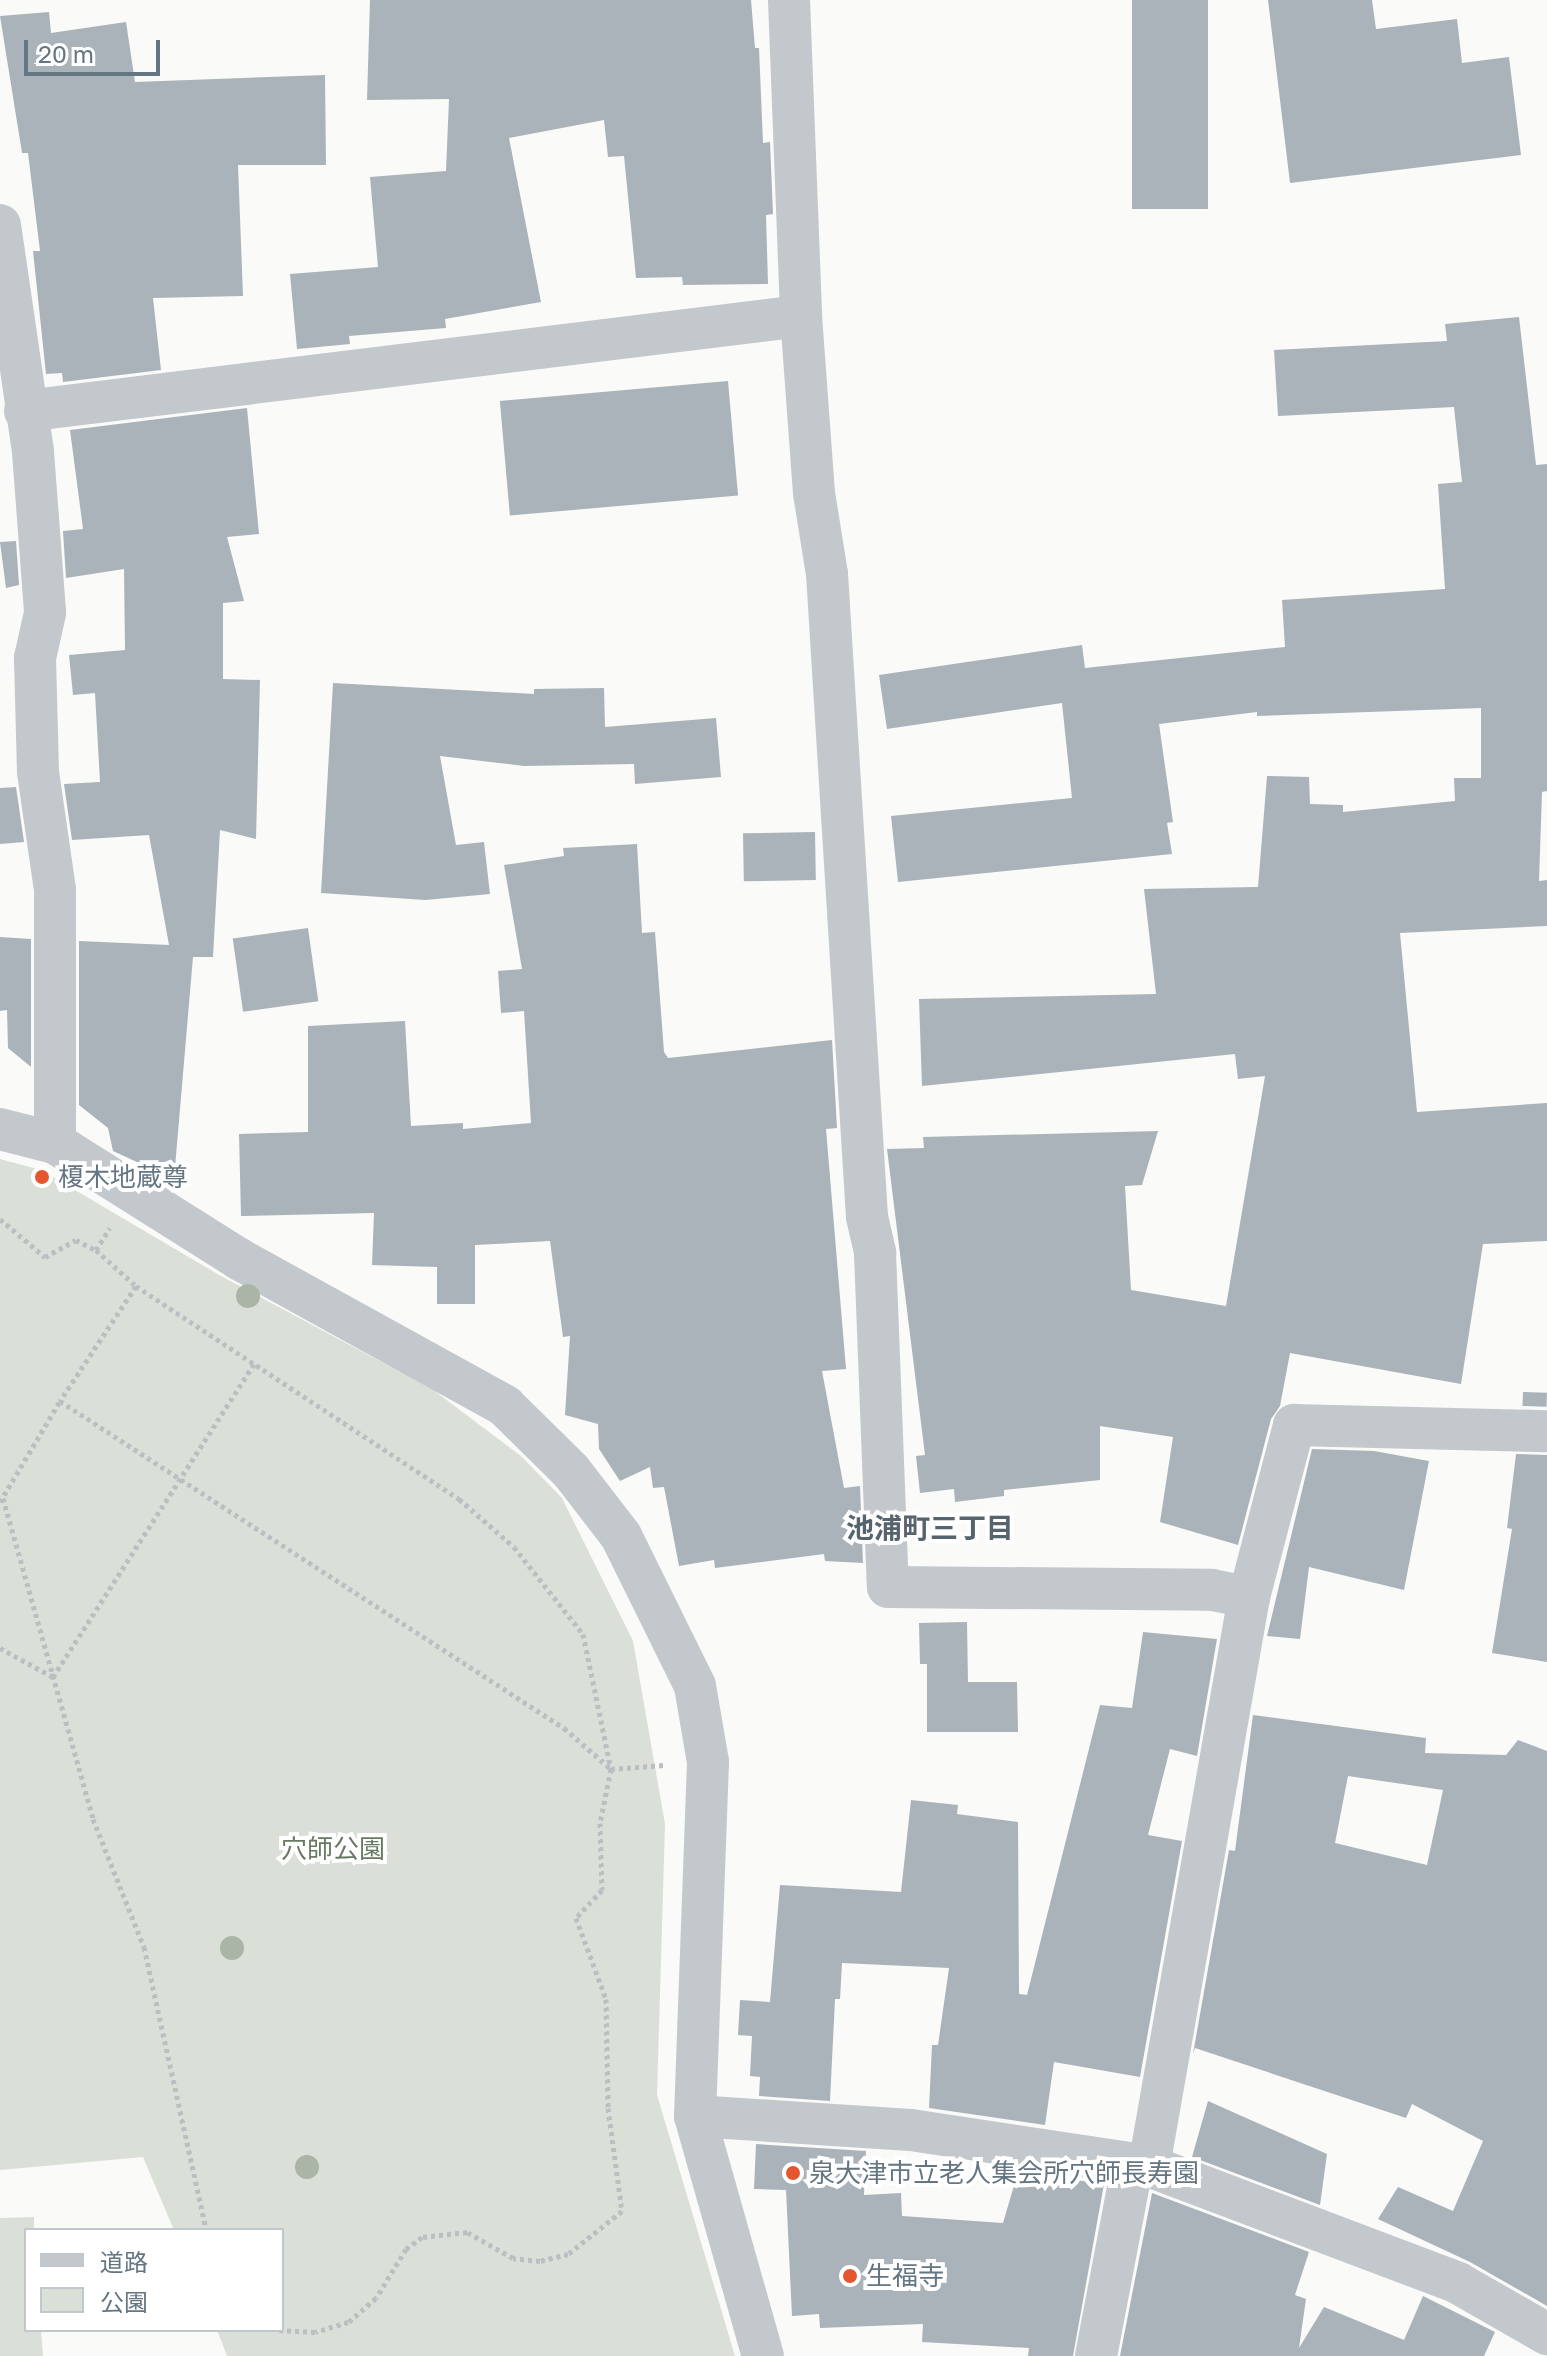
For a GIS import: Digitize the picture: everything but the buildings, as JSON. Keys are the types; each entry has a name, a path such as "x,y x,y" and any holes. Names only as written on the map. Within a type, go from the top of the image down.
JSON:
{"street":[{"path":"789,0 801,316 814,493 827,574 867,1217 875,1253 888,1587 1212,1590 1249,1597"},
{"path":"0,225 25,411 16,456 45,613 35,658 38,772 55,890 55,1143"},
{"path":"25,411 801,316"},
{"path":"0,1129 55,1143 132,1196 516,1417 571,1471 621,1536 695,1686 708,1762 695,2116 763,2356"},
{"path":"1096,2356 1140,2167 1249,1597 1294,1425 1547,1431"},
{"path":"695,2116 911,2130 1140,2167 1458,2283 1547,2334"}],"path":[{"path":"96,1250 132,1196"},
{"path":"0,1219 45,1257 76,1240 96,1250 136,1286 459,1499 514,1547 583,1634 611,1769 600,1823 602,1890 576,1918 606,1999 608,2108 622,2211 568,2254 540,2261 513,2258 467,2232 422,2237 406,2249 376,2298 348,2322 315,2332 284,2330"},
{"path":"136,1286 60,1401 1,1500 93,1819 144,1947 206,2228"},
{"path":"53,1677 254,1364"},
{"path":"60,1401 181,1476 564,1728 611,1769 708,1762"},
{"path":"0,1648 53,1677"}],"green space":[{"name":"穴師公園","path":"0,1159 41,1170 221,1276 432,1389 521,1456 562,1498 633,1641 665,1824 657,2095 735,2356 227,2356 218,2332 284,2332 284,2228 173,2228 143,2157 0,2170"},
{"path":"34,2217 34,2228 24,2228 24,2332 41,2332 43,2356 0,2356 0,2218"}],"place":[{"name":"榎木地蔵尊","path":"42,1177"},
{"name":"泉大津市立老人集会所穴師長寿園","path":"793,2173"},
{"name":"生福寺","path":"850,2276"}],"district":[{"name":"池浦町三丁目","path":"930,1528"}]}
